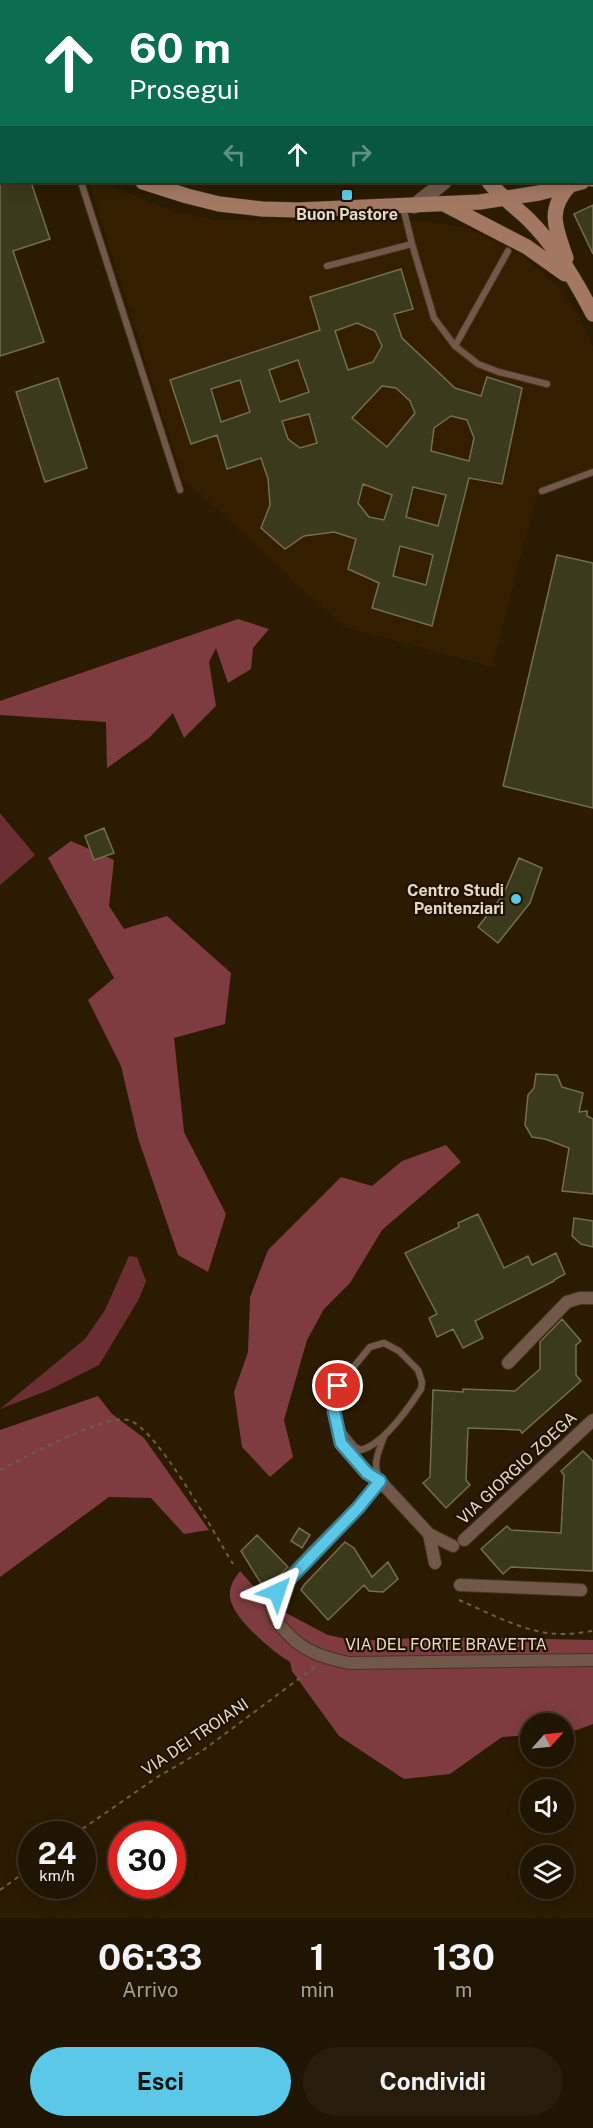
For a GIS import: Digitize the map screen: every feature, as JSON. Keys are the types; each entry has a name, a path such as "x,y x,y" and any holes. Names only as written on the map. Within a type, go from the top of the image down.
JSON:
{"main road":[{"path":"146,183 207,201 262,209 323,210 446,205 504,199 576,183"},
{"path":"490,183 504,199 530,221 554,250 593,314"},
{"path":"574,280 555,218 559,197 576,183"},
{"path":"446,205 527,247 574,280"}],"street":[{"path":"409,206 443,183"},
{"path":"508,1363 567,1302 580,1298 593,1298"},
{"name":"VIA GIORGIO ZOEGA","path":"464,1540 593,1420"},
{"path":"380,1481 429,1534 453,1546"},
{"name":"VIA DEL FORTE BRAVETTA","path":"358,1508 277,1592 272,1604 277,1620 296,1642 313,1653 355,1663 593,1660"},
{"path":"429,1534 435,1563"},
{"path":"460,1585 581,1590"}],"lane":[{"path":"81,183 180,490"},
{"path":"409,206 412,244 434,318 455,346 478,364 499,372 547,384"},
{"path":"327,266 412,244"},
{"path":"455,346 508,251"},
{"path":"542,491 593,472"},
{"path":"380,1343 389,1344 399,1351 418,1370 422,1382 418,1393 384,1436 376,1460 376,1473 380,1481 371,1477 345,1448 337,1425 334,1406 341,1381 370,1347 380,1343"},
{"path":"337,1425 355,1448 361,1450 384,1436"},
{"path":"358,1508 380,1481"}],"path":[{"path":"0,1470 96,1425 128,1420 140,1426 170,1460 232,1564"},
{"path":"459,1600 490,1615 535,1630 565,1634 593,1631"},
{"name":"VIA DEI TROIANI","path":"94,1821 156,1778 201,1751 327,1658"},
{"path":"0,1890 18,1877"}],"shaded area":[{"path":"89,183 103,183 175,212 215,220 425,221 468,228 524,256 558,287 578,315 593,346 593,469 538,490 492,667 344,627 182,477"},
{"path":"238,619 269,629 253,648 251,669 228,683 216,648 209,662 216,706 184,738 173,713 149,738 107,768 106,722 0,715 0,701"},
{"path":"0,813 35,855 0,885"},
{"path":"71,841 114,860 109,906 124,929 167,916 231,973 225,1024 174,1038 184,1132 226,1214 208,1272 178,1255 138,1138 121,1066 88,1000 114,978 48,858"},
{"path":"446,1145 461,1162 382,1230 350,1283 324,1309 307,1340 284,1420 293,1457 270,1477 242,1447 234,1392 248,1352 250,1297 268,1250 341,1177 372,1186 402,1161"},
{"path":"129,1256 137,1257 146,1281 139,1299 99,1365 49,1390 0,1409 85,1339 105,1310"},
{"path":"98,1396 112,1414 144,1438 209,1530 184,1534 151,1498 109,1497 0,1577 0,1430"},
{"path":"240,1571 265,1602 328,1635 356,1641 437,1637 593,1640 593,1724 574,1730 574,1713 520,1713 520,1736 502,1737 450,1774 404,1779 339,1736 292,1671 290,1662 264,1643 238,1615 230,1597 232,1583"}],"building":[{"path":"0,183 31,183 50,239 13,251 44,342 0,356"},
{"path":"593,205 593,254 574,214"},
{"path":"401,269 413,309 394,314 402,338 455,388 481,396 487,377 522,388 502,484 469,478 432,626 372,608 379,583 348,569 356,539 334,532 304,536 285,549 261,528 270,505 268,479 261,458 227,469 217,435 191,444 170,380 320,330 310,297","holes":["357,323 375,331 382,346 373,362 348,370 335,331","298,360 309,392 280,402 269,370","240,380 250,412 221,422 211,389","382,386 396,388 410,401 415,413 387,447 352,418","309,414 317,443 300,448 288,439 282,421","451,416 467,420 474,438 469,461 431,451 434,428","363,484 392,495 384,520 369,517 358,503","413,487 446,495 438,526 406,517","400,546 433,555 426,585 393,576"]},
{"path":"58,378 87,468 45,482 16,392"},
{"path":"557,555 593,563 593,808 503,786"},
{"path":"104,828 114,853 94,860 85,836"},
{"name":"Centro Studi Penitenziari","path":"519,858 542,868 530,903 498,943 478,927 503,895"},
{"path":"536,1074 557,1075 562,1087 583,1093 579,1112 587,1111 587,1116 593,1119 593,1194 562,1191 569,1148 532,1137 525,1125 528,1095 534,1088"},
{"path":"478,1214 504,1268 528,1256 532,1265 556,1253 565,1274 475,1321 483,1338 463,1348 453,1329 437,1337 429,1318 437,1314 405,1253 459,1227 458,1223"},
{"path":"574,1218 593,1221 593,1247 581,1244 572,1236"},
{"path":"562,1319 581,1341 576,1345 576,1375 581,1381 522,1433 520,1430 468,1428 466,1480 470,1485 446,1508 423,1483 430,1477 433,1390 515,1391 540,1369 540,1342"},
{"path":"583,1451 593,1461 593,1571 511,1567 503,1574 481,1549 507,1526 511,1530 561,1533 564,1475 561,1471"},
{"path":"299,1528 310,1535 302,1548 291,1541"},
{"path":"257,1535 288,1567 265,1590 241,1551"},
{"path":"345,1542 354,1548 372,1577 388,1562 398,1579 383,1592 369,1591 364,1585 328,1620 301,1590"}],"place":[{"name":"Buon Pastore","path":"347,195"},
{"name":"Centro Studi Penitenziari","path":"516,899"}],"route":[{"path":"277,1592 358,1508 380,1481 367,1473 341,1443 334,1411 338,1386"}]}
